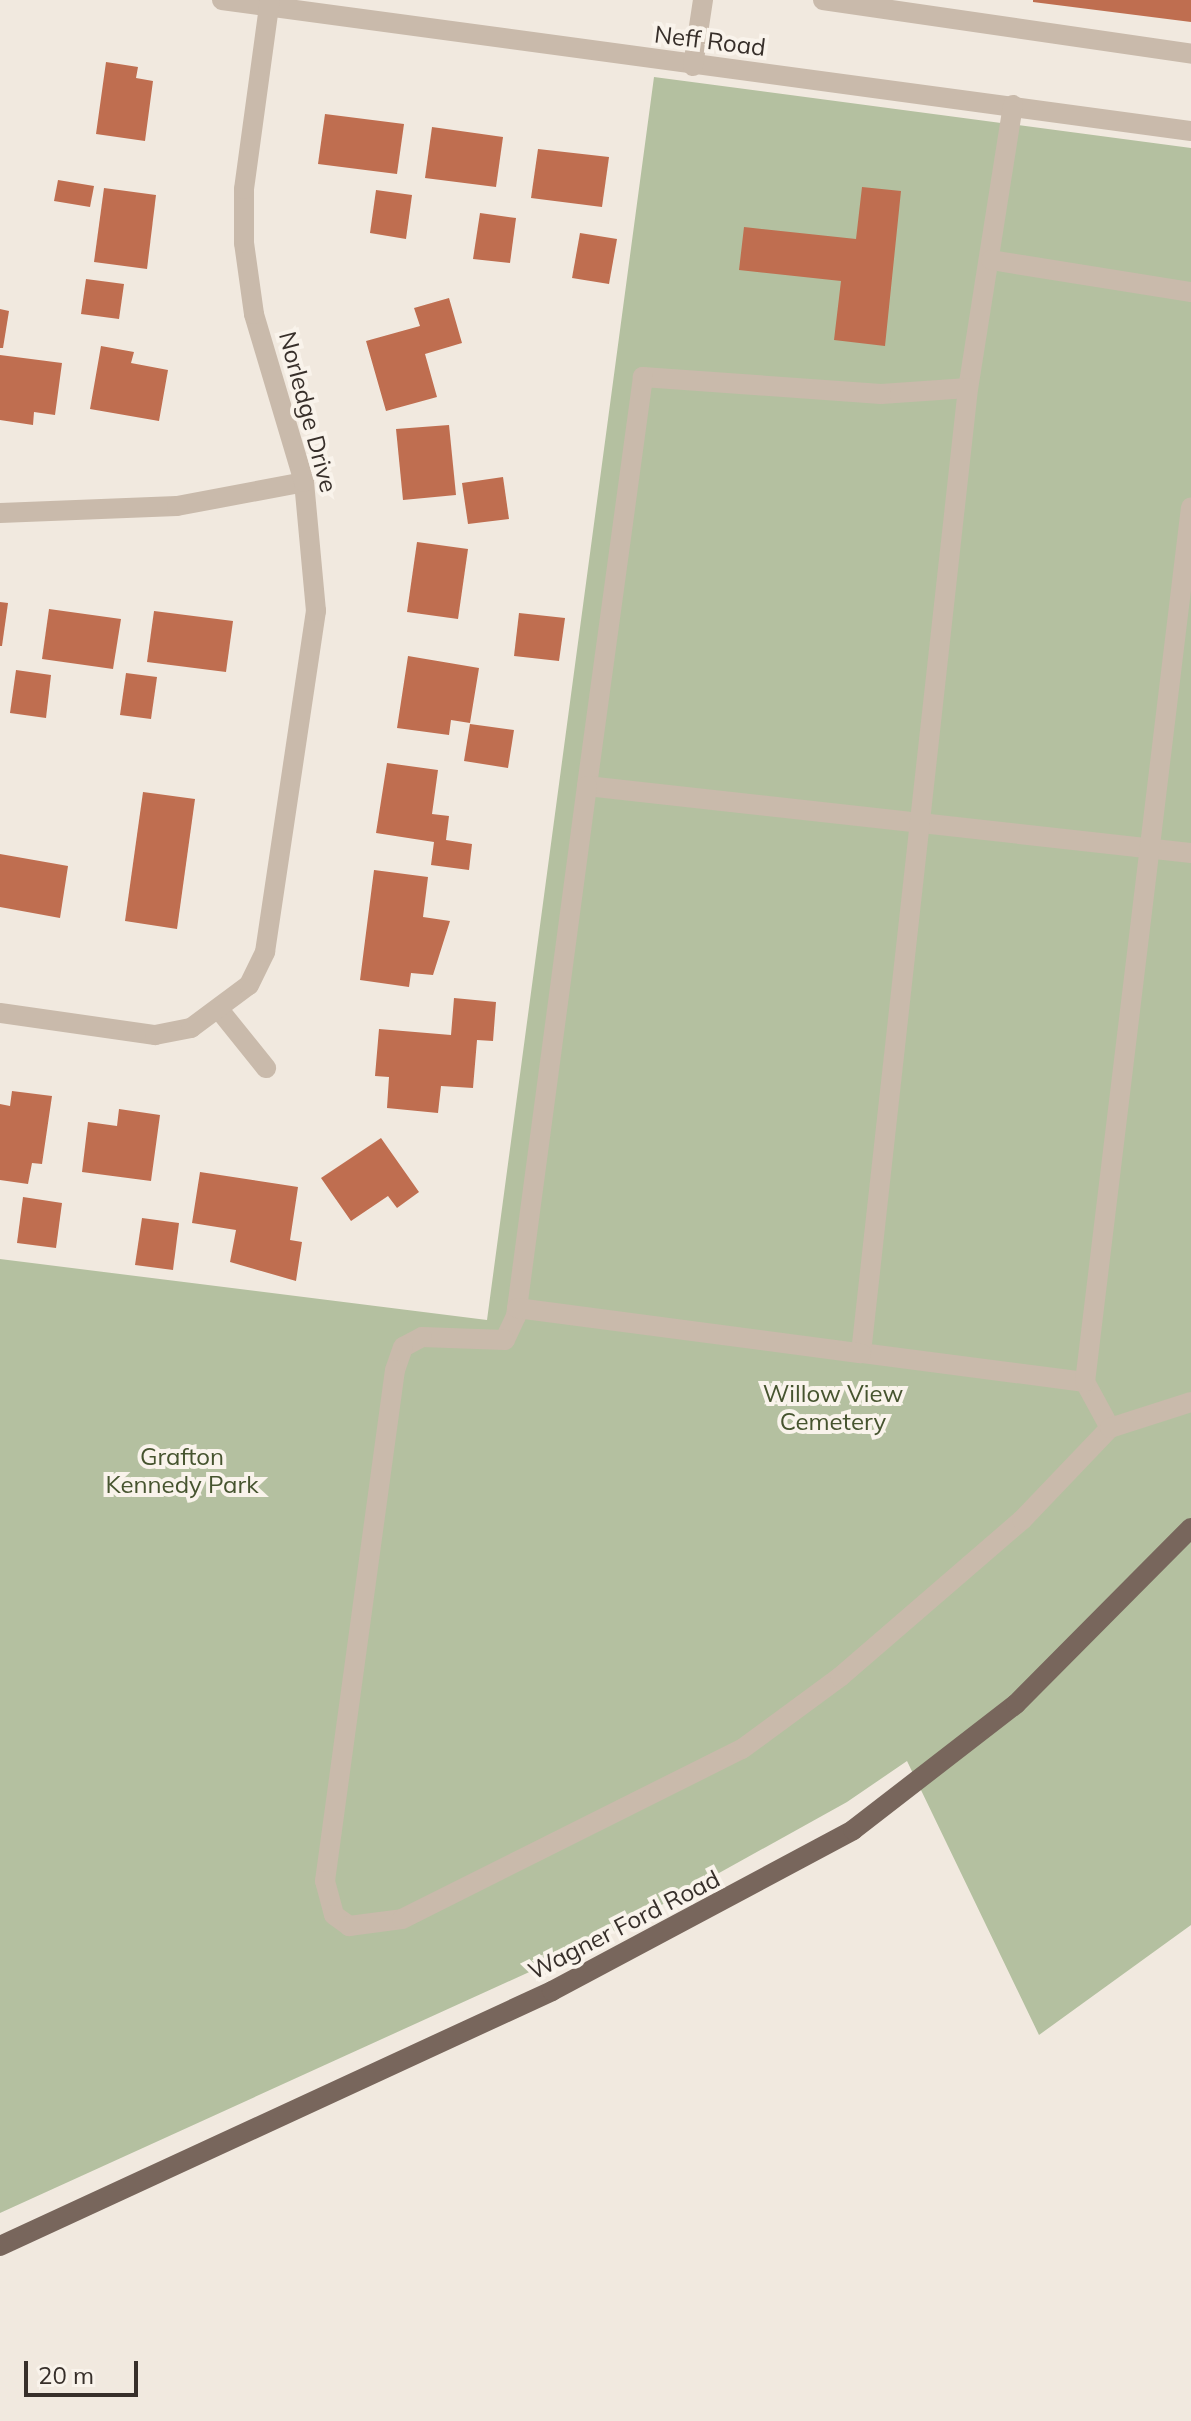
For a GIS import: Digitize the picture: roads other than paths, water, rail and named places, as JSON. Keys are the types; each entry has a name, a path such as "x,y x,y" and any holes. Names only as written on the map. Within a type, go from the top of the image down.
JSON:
{"main road":[{"name":"Wagner Ford Road","path":"0,2246 552,1991 853,1830 1016,1704 1191,1528"}],"street":[{"name":"Neff Road","path":"222,0 269,3 693,66 1013,105 1191,131"},
{"path":"693,66 703,0"},
{"path":"823,0 1191,54"},
{"name":"Norledge Drive","path":"221,1012 249,985 265,952 289,812 316,611 304,482 254,314 244,243 244,189 269,3"},
{"path":"861,1353 968,388 991,260 1013,105"},
{"path":"991,260 1191,292"},
{"path":"968,388 881,394 643,377 517,1308 505,1340 422,1337 403,1347 395,1370 325,1881 334,1915 349,1926 402,1919 742,1749 840,1677 1022,1520 1110,1428 1191,1402"},
{"path":"0,513 177,506 304,482"},
{"path":"1110,1428 1085,1382 1146,849 1191,507"},
{"path":"587,786 1191,853"},
{"path":"0,1013 155,1035 221,1012 266,1068"},
{"path":"517,1308 1085,1382"}],"park label":[{"name":"Willow View Cemetery","path":"833,1408"},
{"name":"Grafton Kennedy Park","path":"182,1471"}]}
